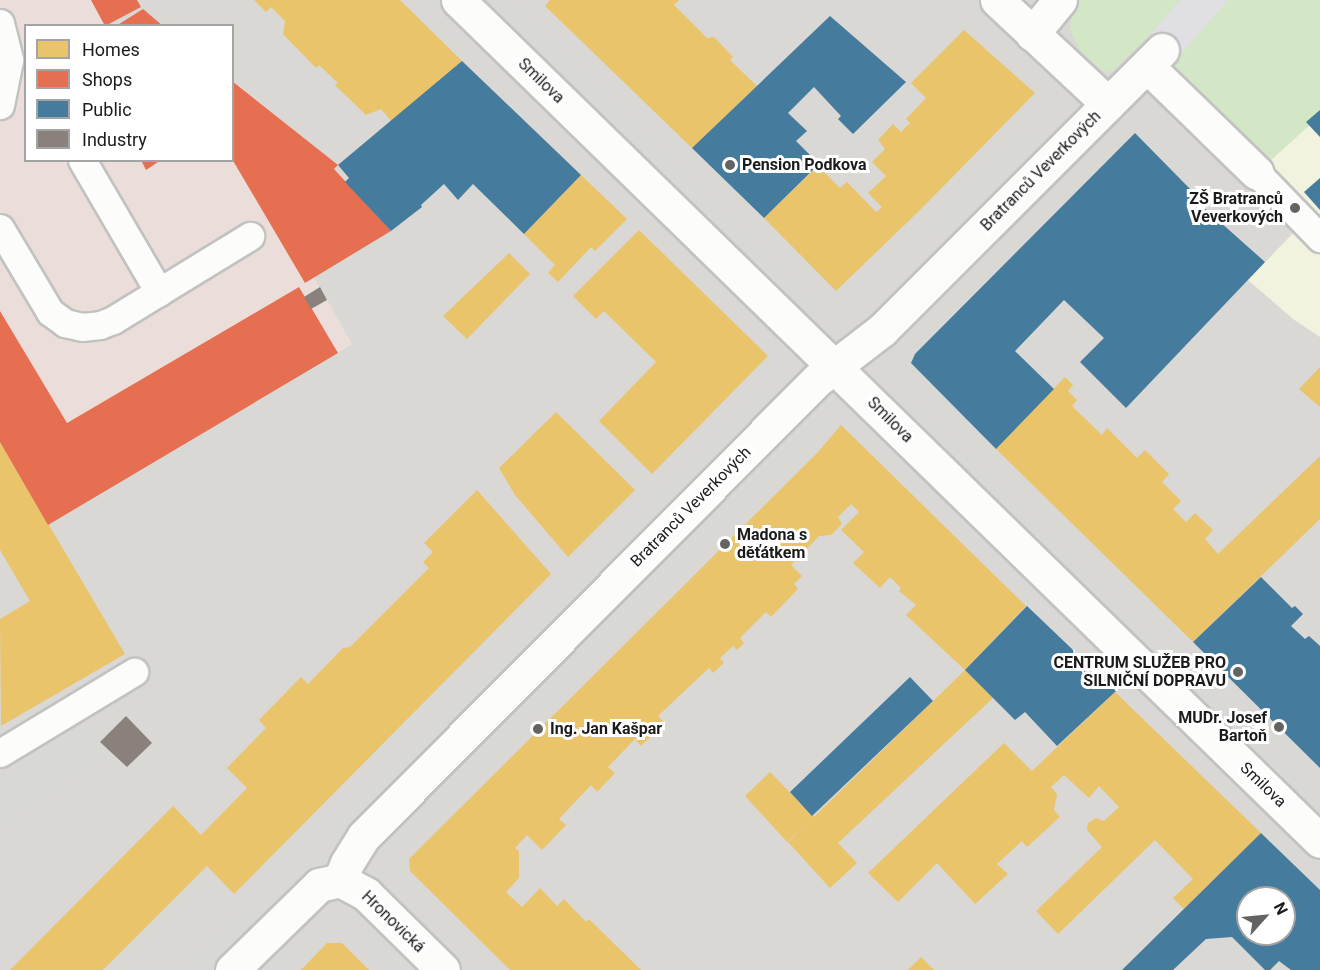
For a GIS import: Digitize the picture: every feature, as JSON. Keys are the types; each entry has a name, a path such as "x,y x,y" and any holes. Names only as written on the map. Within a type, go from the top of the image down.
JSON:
{"street":[{"name":"Smilova","path":"459,0 1320,841"},
{"path":"997,0 1108,104"},
{"path":"1032,34 1060,0"},
{"name":"Bratranců Veverkových","path":"340,880 347,863 364,836 800,397 834,366 882,330 1154,58 1257,173"},
{"path":"232,970 319,885 340,880"},
{"name":"Hronovická","path":"340,880 366,894 443,970"}],"lane":[{"path":"0,22 24,61"},
{"path":"0,22 9,60 0,105"},
{"path":"83,162 159,292"},
{"path":"1257,173 1320,238"},
{"path":"0,228 44,304 65,323 82,327 100,325 250,236"},
{"path":"0,753 134,672"}],"shaded area":[{"path":"0,0 1320,0 1320,970 0,970"},
{"path":"0,0 91,0 104,24 24,24 24,162 234,162 234,82 338,165 334,170 391,231 314,277 352,344 338,353 0,442"},
{"path":"479,0 505,0 815,304 802,318"},
{"path":"1180,0 1228,0 1172,64 1147,38"},
{"name":"ZŠ Bratranců Veverkových","path":"1320,110 1320,337 1293,319 1248,280 1295,231 1244,184 1309,125"},
{"path":"1021,130 1040,149 949,242 931,223"},
{"path":"769,388 784,403 350,842 335,827"},
{"path":"905,399 1320,804 1320,840 886,417"},
{"path":"817,414 826,423 400,850 390,841"},
{"path":"88,725 106,757 33,800 0,828 0,779"},
{"path":"252,906 264,918 212,970 187,970"},
{"path":"392,920 443,970 387,970 365,948"},
{"path":"283,947 287,962 279,970 259,970"}],"green space":[{"path":"1081,0 1180,0 1157,29 1112,71 1104,72 1081,52 1070,30 1072,13"},
{"path":"1228,0 1320,0 1320,110 1310,125 1270,161 1172,64"}],"building: Homes":[{"path":"254,0 400,0 462,61 392,122 381,109 366,115 335,85 338,83 319,65 316,68 283,34 285,21 271,7 266,12"},
{"path":"550,0 679,0 674,5 707,38 714,37 733,57 730,60 757,86 692,148 545,6"},
{"path":"964,30 1035,93 920,210 836,291 764,218 818,166 840,188 847,182 876,212 882,207 868,193 886,176 872,162 885,149 878,140 893,124 901,132 910,123 906,119 926,98 911,83"},
{"path":"581,175 627,219 595,251 591,247 558,282 548,273 555,265 524,234"},
{"path":"639,230 768,356 652,474 599,421 656,362 604,311 596,319 573,296"},
{"path":"509,253 530,274 467,339 443,316"},
{"path":"1320,367 1320,407 1299,389"},
{"path":"1065,377 1073,385 1068,391 1077,400 1072,406 1102,435 1107,428 1137,458 1145,450 1169,474 1162,482 1181,501 1173,509 1186,522 1195,513 1213,530 1205,539 1218,554 1320,456 1320,519 1193,642 996,449"},
{"path":"556,412 635,490 568,557 515,495 499,468"},
{"path":"841,425 1026,606 965,670 906,615 916,605 899,591 901,588 890,577 880,588 853,563 864,552 841,530 859,512 851,504 838,517 842,524 831,535 819,536 791,565 802,576 794,584 798,589 771,617 766,612 740,638 744,643 737,650 733,646 720,658 724,663 713,673 709,668 658,716 665,723 641,746 635,739 608,767 615,773 597,792 591,785 559,819 566,825 542,850 527,835 515,848 519,851 519,878 506,892 522,907 540,888 557,906 564,899 586,922 589,919 641,970 510,970 410,871 409,859 818,452"},
{"path":"0,442 125,654 1,726 0,619 30,601 0,550"},
{"path":"477,490 551,574 234,894 207,866 103,970 10,970 173,806 201,835 247,788 227,768 266,728 259,720 301,677 308,684 343,648 350,647 429,568 423,562 433,552 424,543"},
{"path":"965,670 993,698 838,843 857,863 830,888 788,842"},
{"path":"1115,692 1261,833 1184,909 1173,898 1193,879 1155,840 1058,934 1036,911 1102,847 1087,830 1088,823 1096,818 1104,821 1119,807 1099,786 1089,798 1064,775 1051,787 1057,794 1054,810 1060,817 1027,847 1022,841 997,864 1008,874 975,904 937,863 898,902 868,873 1004,743 1032,771"},
{"path":"770,772 814,817 787,842 745,796"},
{"path":"327,943 342,943 369,970 301,970"},
{"path":"921,957 934,970 908,970"}],"building: Shops":[{"path":"91,0 137,0 141,7 109,24 104,24"},
{"path":"143,9 161,24 119,24"},
{"path":"234,83 338,165 334,169 391,231 305,283 234,162"},
{"path":"142,162 158,162 146,170"},
{"path":"299,287 338,353 48,525 0,442 0,311 67,423"}],"building: Public":[{"path":"830,16 906,82 853,134 838,119 841,116 814,87 788,113 807,131 796,141 819,164 764,218 692,148"},
{"path":"462,61 581,175 524,234 473,184 458,200 444,184 421,205 422,207 391,231 345,182 349,178 338,165"},
{"path":"1320,110 1320,137 1306,122"},
{"path":"1135,133 1195,194 1192,197 1265,262 1126,408 1080,362 1104,338 1064,300 1015,351 1054,389 996,449 911,363 915,354"},
{"path":"1320,178 1320,210 1304,192"},
{"path":"1261,577 1292,608 1295,606 1303,614 1291,626 1305,639 1309,636 1320,646 1320,768 1193,642"},
{"path":"1027,606 1116,691 1057,746 1025,712 1015,720 965,670"},
{"path":"910,677 933,701 812,816 790,792"},
{"path":"1261,833 1320,890 1320,970 1291,970 1279,961 1270,970 1265,970 1241,946 1296,946 1296,886 1236,886 1236,941 1232,937 1206,939 1173,970 1122,970"}],"building: Industry":[{"path":"320,287 327,300 311,309 304,297"},
{"path":"126,716 152,743 127,767 100,742"}],"place":[{"name":"Pension Podkova","path":"730,165"},
{"name":"ZŠ Bratranců Veverkových","path":"1295,208"},
{"name":"Madona s děťátkem","path":"725,544"},
{"name":"CENTRUM SLUŽEB PRO SILNIČNÍ DOPRAVU","path":"1238,672"},
{"name":"MUDr. Josef Bartoň","path":"1279,727"},
{"name":"Ing. Jan Kašpar","path":"538,729"}]}
